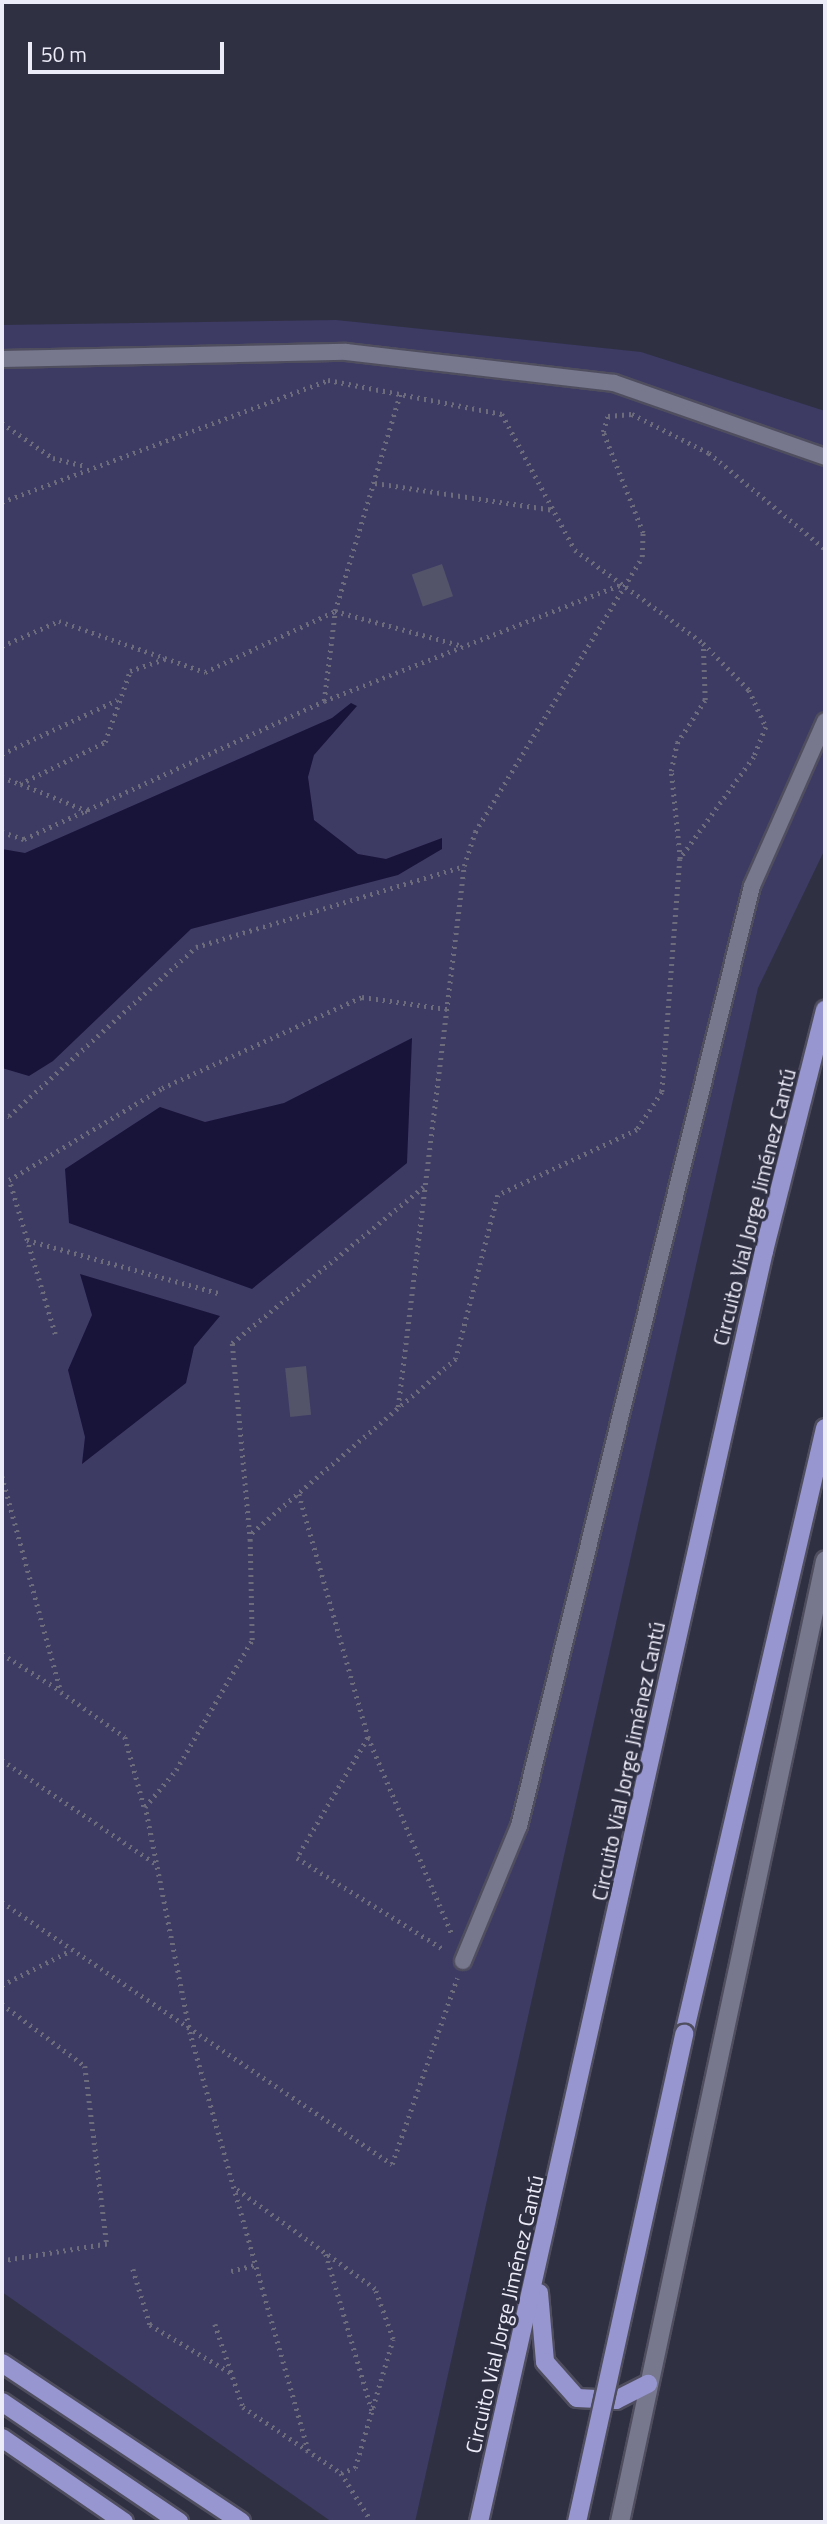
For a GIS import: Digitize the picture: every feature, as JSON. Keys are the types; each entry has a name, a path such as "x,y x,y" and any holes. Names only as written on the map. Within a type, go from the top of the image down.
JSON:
{"main road":[{"name":"Circuito Vial Jorge Jiménez Cantú","path":"479,2522 538,2272 764,1251 825,1010"},
{"path":"577,2522 684,2034 825,1428"},
{"path":"538,2272 545,2362 560,2383 577,2398 616,2400 648,2384"},
{"path":"2,2363 241,2522"},
{"path":"2,2402 179,2522"},
{"path":"2,2438 124,2522"}],"street":[{"path":"2,359 346,352 614,383 825,457"},
{"path":"463,1961 519,1826 752,886 825,721"},
{"path":"620,2522 825,1561"}],"path":[{"path":"2,502 87,466 328,380 502,414 575,550 703,643 749,690 766,727 754,757 680,859"},
{"path":"324,701 335,611 400,394"},
{"path":"398,1407 464,866 475,832 621,584 642,556 643,533 603,432 608,416 632,414 709,453 825,550"},
{"path":"2,424 54,458 87,466"},
{"path":"374,483 554,510"},
{"path":"2,832 24,839 91,812 324,701 621,584"},
{"path":"2,646 59,621 205,672 335,611 464,646"},
{"path":"250,1535 456,1359 498,1195 637,1130 662,1092 680,859 671,771 677,743 705,700 703,643"},
{"path":"20,783 105,742 117,700 130,671 166,659"},
{"path":"2,754 117,700"},
{"path":"2,777 91,812"},
{"path":"2,1113 9,1116 196,947 464,866"},
{"path":"55,1334 9,1180 162,1088 362,997 447,1009"},
{"path":"145,1807 176,1770 252,1640 250,1535 232,1343 423,1187"},
{"path":"26,1240 222,1294"},
{"path":"2,1476 61,1692"},
{"path":"2,1902 68,1952 190,2034 392,2164 463,1961 368,1737 299,1493"},
{"path":"2,1654 125,1737 145,1807 190,2034 308,2451"},
{"path":"368,1737 297,1858 463,1961"},
{"path":"2,1760 156,1864"},
{"path":"2,1985 68,1952"},
{"path":"2,2004 85,2066 107,2244 2,2261"},
{"path":"232,2187 375,2289 393,2339 355,2469 341,2473"},
{"path":"326,2253 372,2410"},
{"path":"231,2271 255,2265"},
{"path":"133,2269 149,2325 233,2374"},
{"path":"215,2324 243,2407 341,2473 372,2522"}],"shaded area":[{"path":"336,320 641,352 825,411 825,849 758,988 415,2522 332,2522 2,2292 2,325"},
{"path":"351,703 357,706 314,755 308,777 314,820 358,854 386,859 442,838 442,849 398,875 191,929 53,1061 29,1076 2,1068 2,849 25,853 332,718"},
{"path":"412,1038 407,1163 252,1289 69,1223 65,1169 160,1107 205,1122 284,1103"},
{"path":"80,1274 220,1316 194,1347 186,1383 82,1464 85,1437 68,1370 92,1315"}],"building":[{"path":"442,564 453,596 423,607 412,574"},
{"path":"306,1366 311,1415 290,1417 285,1368"}]}
